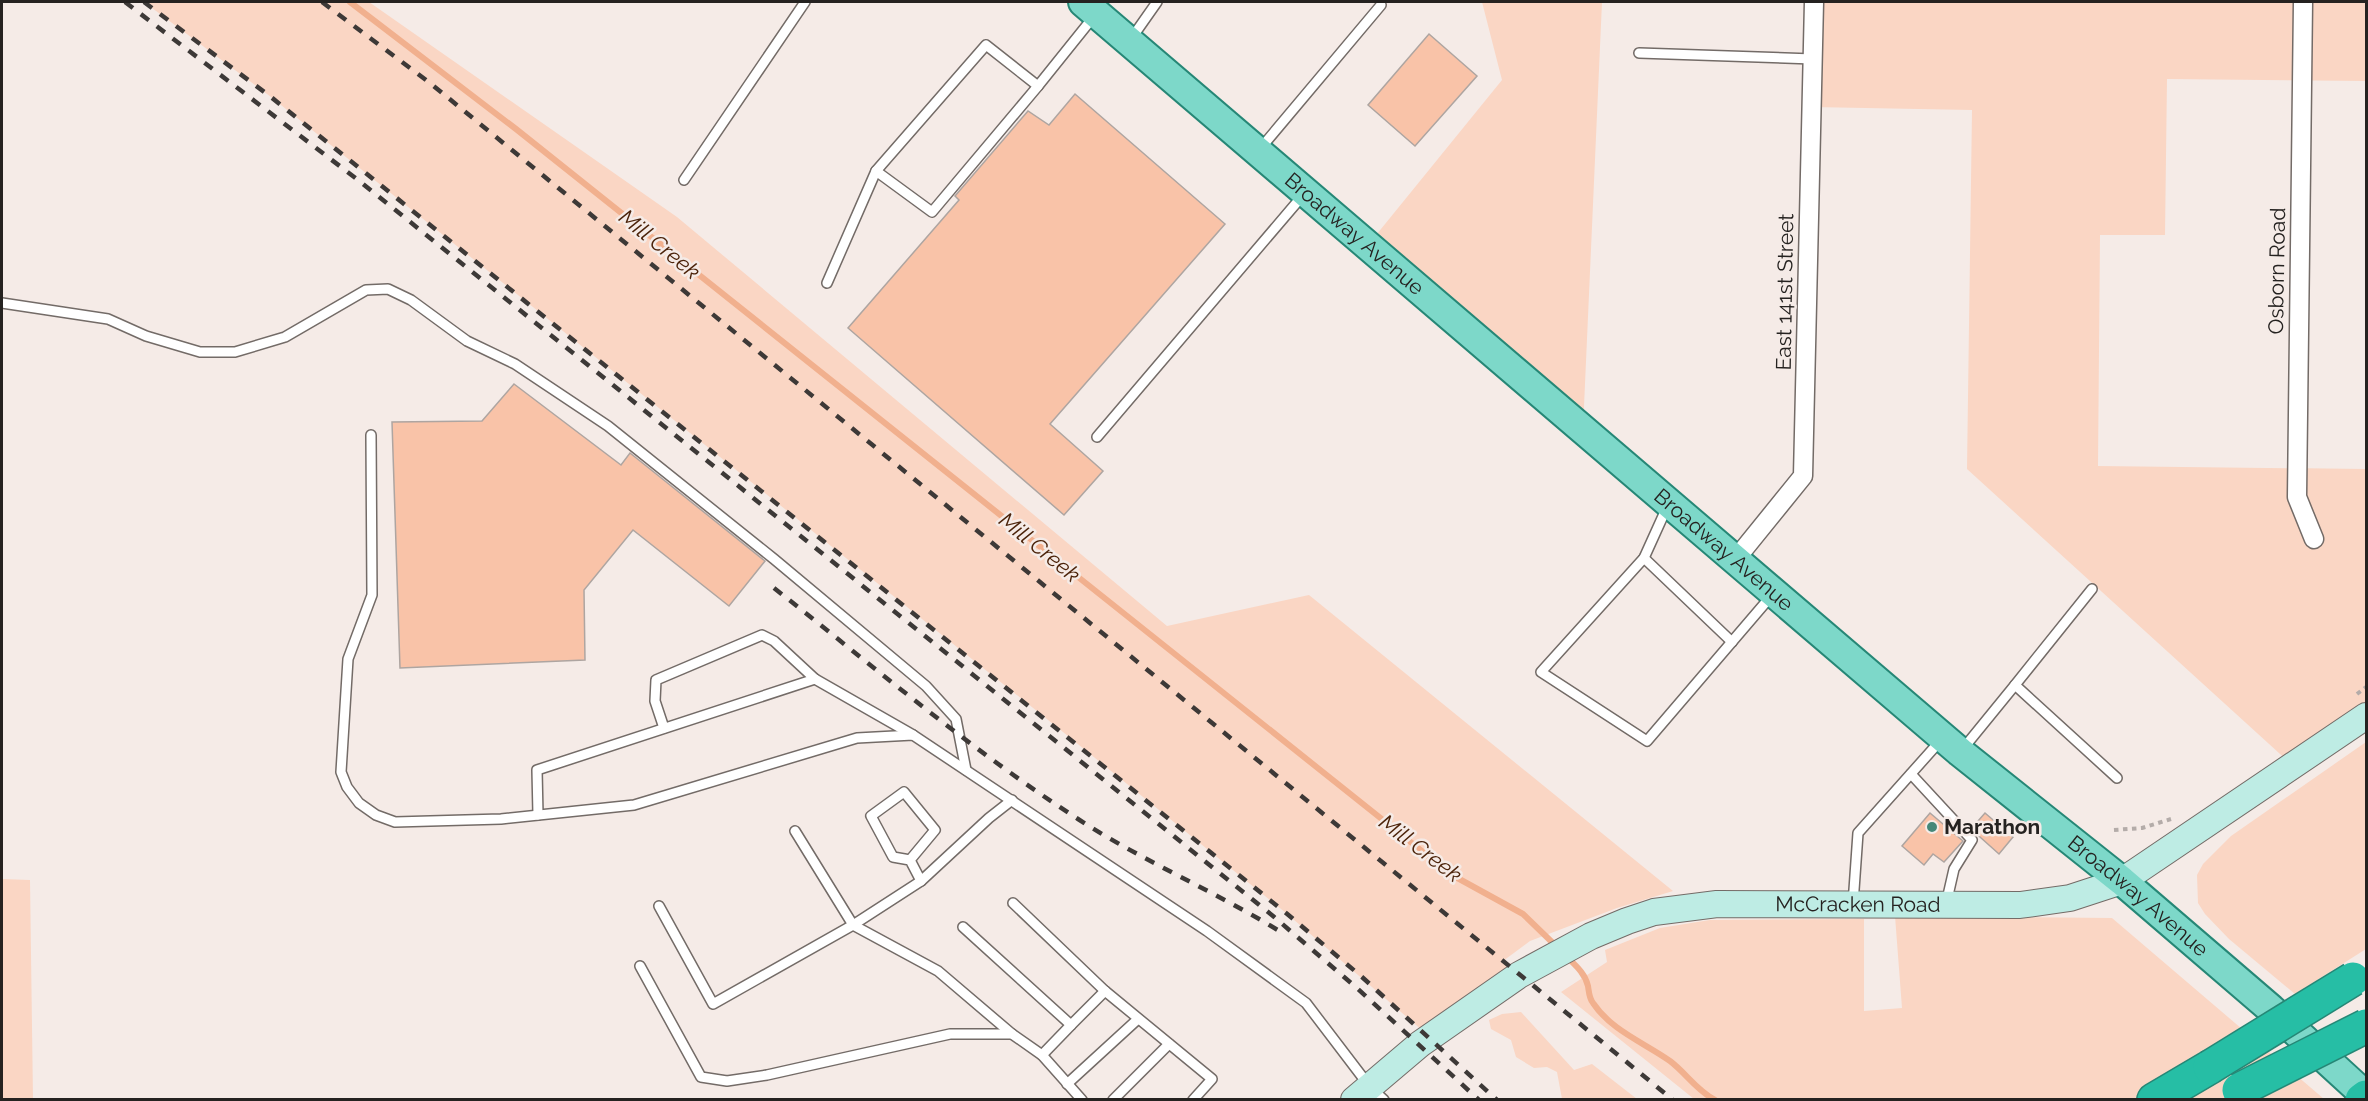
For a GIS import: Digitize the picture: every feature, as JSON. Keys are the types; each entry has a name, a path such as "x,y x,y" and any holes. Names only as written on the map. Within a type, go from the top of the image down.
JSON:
{"highway":[{"path":"2154,1100 2360,975"},
{"path":"2230,1095 2367,1026"},
{"path":"2362,1100 2367,1096"}],"main road":[{"name":"Broadway Avenue","path":"1090,7 1952,745 2122,881 2271,1009 2367,1096"}],"street":[{"name":"East 141st Street","path":"1735,560 1803,476 1814,2"},
{"name":"Osborn Road","path":"2303,2 2296,497 2314,539"},
{"name":"McCracken Road","path":"1369,1095 1420,1044 1519,975 1591,936 1636,918 1686,907 1756,903 2020,905 2070,898 2122,881 2362,705"}],"lane":[{"path":"684,180 805,2"},
{"path":"1130,41 1157,2"},
{"path":"1258,151 1382,5"},
{"path":"876,171 933,212 1038,86 1090,7"},
{"path":"827,283 876,171 986,45 1038,86"},
{"path":"1639,53 1813,59"},
{"path":"1097,437 1306,192"},
{"path":"2,303 108,319 146,336 200,352 235,352 285,337 366,290 388,289 411,300 467,340 515,364 608,426 774,559 926,686 956,719 966,770"},
{"path":"371,435 372,595 348,659 341,772 347,787 359,803 376,815 395,822 501,819 634,806 857,738 913,735"},
{"path":"1669,503 1644,558 1541,672 1647,741 1774,593"},
{"path":"1644,558 1732,642"},
{"path":"1853,904 1858,833 1911,774 1952,745 2014,686 2092,589"},
{"path":"664,728 655,701 656,680 762,635 774,641 814,679 913,735 1012,800 1207,931 1306,1003 1369,1095"},
{"path":"538,815 537,770 814,679"},
{"path":"2014,686 2117,778"},
{"path":"1911,774 1972,840 1954,868 1946,905"},
{"path":"904,792 935,830 910,860 893,857 871,816 904,792"},
{"path":"659,906 713,1004 853,925 921,881 989,818 1012,800"},
{"path":"795,831 853,925 938,971 1012,1034 1042,1055 1082,1100"},
{"path":"910,860 921,881"},
{"path":"1013,903 1105,991 1212,1079 1193,1100"},
{"path":"963,927 1071,1024"},
{"path":"640,966 701,1077 727,1081 767,1075 950,1034 1012,1034"},
{"path":"1042,1055 1105,991"},
{"path":"1067,1084 1138,1019"},
{"path":"1113,1100 1169,1044"}],"path":[{"path":"2362,705 2367,687"},
{"path":"2114,830 2142,828 2174,818"}],"shaded area":[{"path":"144,2 369,2 677,217 1167,626 1309,595 1673,891 1617,908 1530,941 1503,961 1519,975 1430,1037 1286,913 1063,732 271,97"},
{"path":"1482,2 1602,2 1583,429 1368,245 1502,80"},
{"path":"1814,2 2366,2 2366,81 2167,79 2165,235 2100,235 2098,466 2366,469 2366,716 2292,765 1967,469 1972,110 1812,107"},
{"path":"2366,742 2366,949 2295,994 2229,939 2205,914 2198,903 2197,875 2203,864 2231,836"},
{"path":"2,879 30,880 33,1099 2,1099"},
{"path":"1895,916 2112,918 2324,1099 1694,1099 1561,992 1607,962 1605,950 1660,928 1710,920 1864,919 1864,1011 1902,1008"},
{"path":"1521,1012 1574,1070 1592,1064 1637,1099 1562,1099 1557,1072 1547,1067 1534,1068 1516,1057 1511,1040 1491,1029 1489,1020 1502,1014"}],"building":[{"path":"1429,34 1477,76 1415,146 1368,105"},
{"path":"1075,94 1225,224 1050,424 1103,471 1064,515 848,328 959,200 955,196 1028,111 1049,125"},
{"path":"514,384 621,465 630,453 765,561 729,606 633,530 584,590 585,660 400,668 392,422 482,421"},
{"name":"Marathon","path":"1930,813 1963,841 1944,862 1933,854 1924,865 1902,846"},
{"path":"1985,813 2013,837 1999,854 1971,829"}],"waterway":[{"name":"Mill Creek","path":"350,2 516,129 1452,875 1523,914 1557,947"},
{"name":"Mill Creek","path":"1567,957 1582,973 1587,981 1592,1001 1609,1021 1670,1061 1715,1100"}],"railway":[{"path":"125,2 358,180 1273,916 1358,989 1479,1100"},
{"path":"144,2 271,97 1286,913 1362,977 1497,1100"},
{"path":"322,2 430,83 1673,1100"},
{"path":"774,588 923,707 1038,792 1103,835 1233,904 1284,934"}],"place":[{"name":"Marathon","path":"1932,827"}]}
